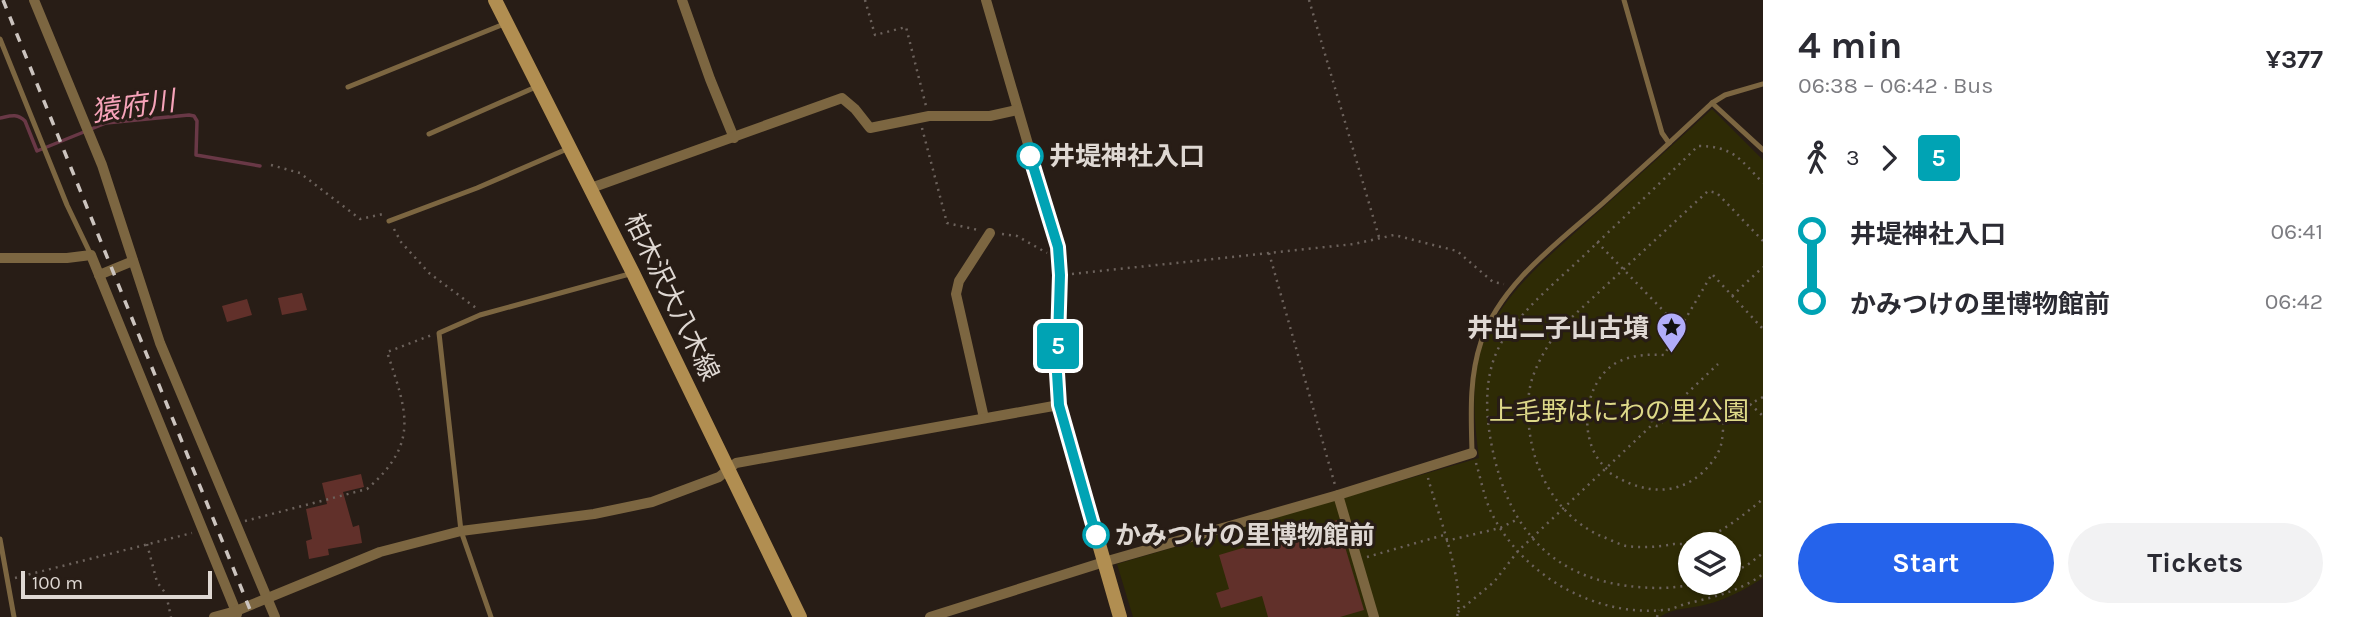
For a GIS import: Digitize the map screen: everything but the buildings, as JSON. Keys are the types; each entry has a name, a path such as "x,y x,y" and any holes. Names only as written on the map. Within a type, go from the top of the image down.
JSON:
{"main road":[{"name":"柏木沢大八木線","path":"495,0 591,188 800,617"},
{"path":"1060,275 1057,373 1059,405 1120,617"}],"street":[{"path":"34,0 102,165 160,343 275,617"},
{"path":"682,0 734,138"},
{"path":"986,0 1058,247 1060,275"},
{"path":"591,188 842,98 870,128 924,117 990,116 1017,110"},
{"path":"984,418 956,294 959,281 990,233"},
{"path":"0,258 67,258 91,255 237,614"},
{"path":"99,275 133,261"},
{"path":"214,617 237,614 267,598 380,552 461,531 618,510 652,502 719,477 736,463 1059,405"},
{"path":"930,617 1104,562 1338,495 1472,453"},
{"path":"1338,495 1374,617"}],"lane":[{"path":"1624,0 1662,132 1669,143"},
{"path":"348,87 507,23"},
{"path":"0,39 67,205 91,255"},
{"path":"1472,453 1471,384 1476,357 1490,322 1514,287 1542,258 1712,103 1724,95 1763,84"},
{"path":"429,134 538,86"},
{"path":"1712,103 1763,150"},
{"path":"389,221 477,188 570,148"},
{"path":"491,617 461,531 439,333 480,315 633,273"},
{"path":"0,539 14,617"}],"path":[{"path":"865,0 875,35 906,27 947,223 1017,236 1059,260"},
{"path":"1309,0 1379,237"},
{"path":"1678,586 1641,587 1586,577 1554,560 1532,539 1503,492 1487,420 1488,378 1503,341 1537,300 1698,146 1720,146 1739,158 1763,183"},
{"path":"271,165 300,173 360,219 386,213 401,242 429,273 476,307 480,315"},
{"path":"1763,241 1717,193 1708,191 1558,330 1540,358 1529,391 1533,452 1543,480 1564,509 1591,531 1624,545 1660,546 1695,542 1729,526 1763,499"},
{"path":"1060,275 1354,244 1394,235 1457,251 1493,282 1514,287"},
{"path":"1597,242 1680,328"},
{"path":"1269,253 1338,495"},
{"path":"1732,296 1763,267"},
{"path":"1607,469 1590,443 1588,433 1587,408 1601,376 1625,359 1664,355 1712,274 1763,329"},
{"path":"235,524 367,489 381,477 393,461 405,433 404,412 387,352 439,333"},
{"path":"1653,424 1660,425 1661,418 1718,364"},
{"path":"1610,473 1631,486 1645,490 1667,489 1689,483 1709,466 1716,455 1721,444 1724,418 1763,397"},
{"path":"1750,404 1763,416"},
{"path":"1458,612 1494,582 1518,551 1653,424 1653,418 1661,418"},
{"path":"1472,453 1491,511 1500,528 1538,570 1586,599 1631,609 1667,610 1730,591 1763,574"},
{"path":"1425,469 1460,587 1457,617"},
{"path":"1446,541 1500,528 1518,519"},
{"path":"9,580 204,530"},
{"path":"1358,561 1444,535"},
{"path":"147,544 157,582 166,594 171,617"},
{"path":"1741,568 1763,553"},
{"path":"1657,617 1659,610"}],"green space":[{"name":"上毛野はにわの里公園","path":"1712,109 1763,160 1763,578 1741,591 1741,532 1678,532 1678,595 1731,595 1702,606 1671,611 1660,617 1133,617 1117,564 1479,458 1475,384 1484,341 1505,304 1533,271"}],"waterway":[{"name":"猿府川","path":"0,118 22,118 37,151 106,123 189,115 194,116 197,121 196,155 260,166"}],"railway":[{"path":"3,0 253,617"}],"bus line":[{"name":"5","path":"1030,156 1058,247 1059,405 1096,535"}],"place":[{"name":"井堤神社入口","path":"1030,156"},
{"name":"井出二子山古墳","path":"1672,355"},
{"name":"かみつけの里博物館前","path":"1096,535"}]}
